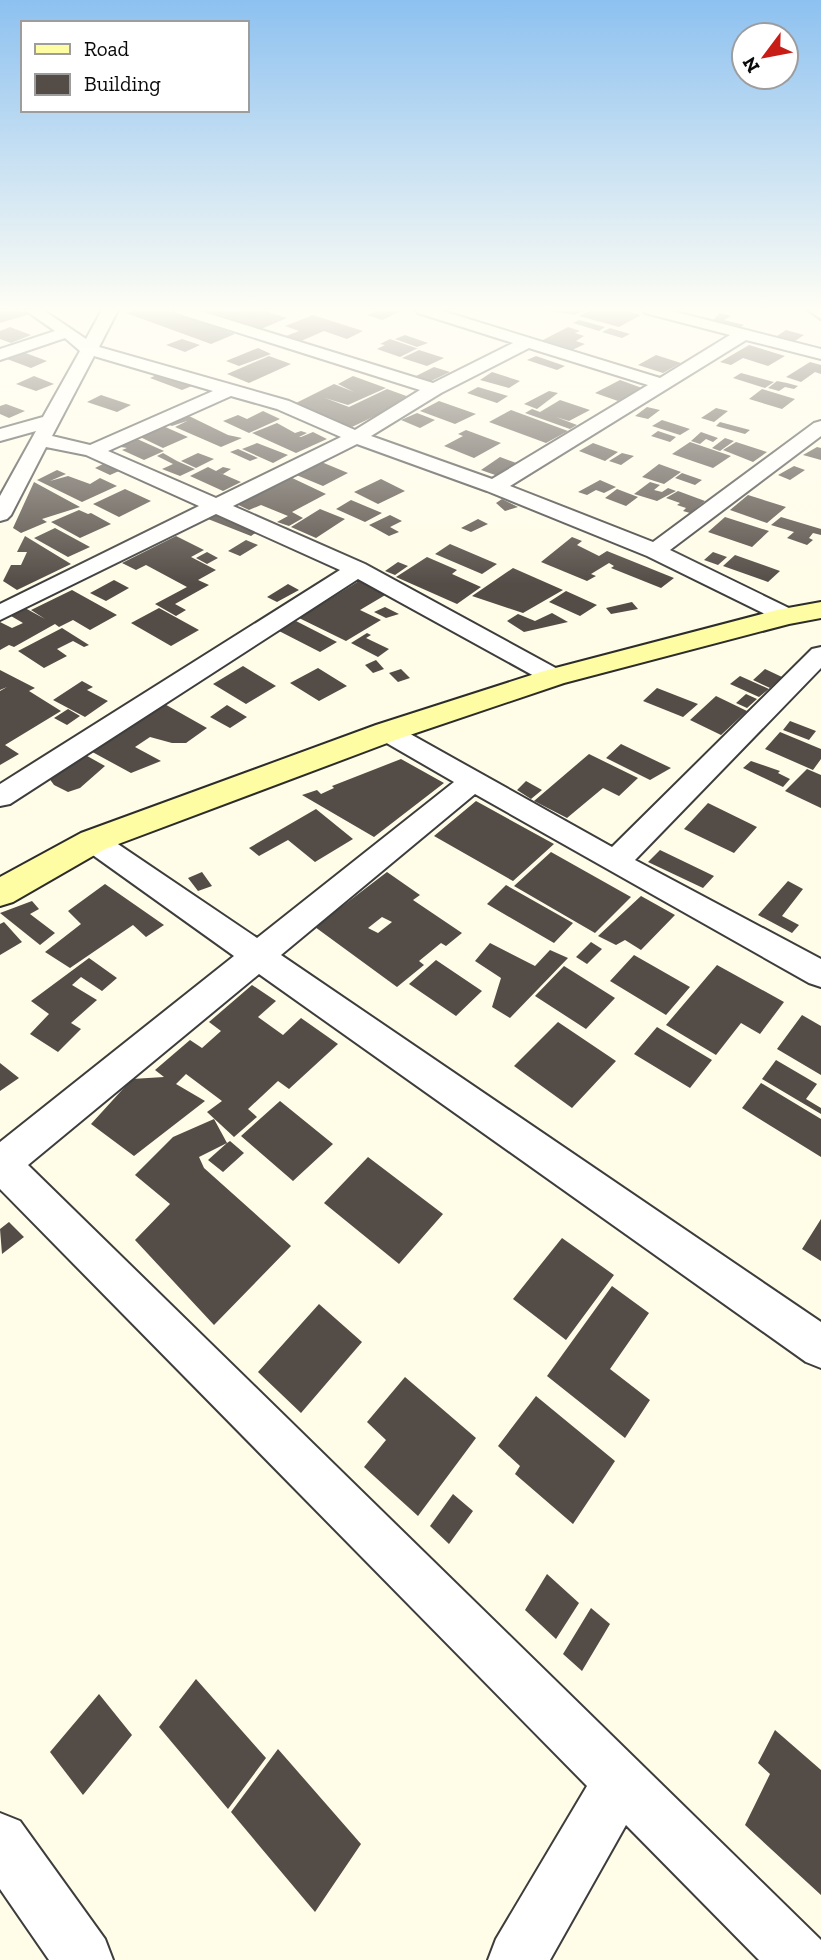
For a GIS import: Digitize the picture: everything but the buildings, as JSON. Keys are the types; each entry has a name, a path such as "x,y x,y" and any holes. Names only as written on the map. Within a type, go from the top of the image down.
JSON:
{"street":[{"path":"0,515 42,440 59,401"},
{"path":"92,451 203,401"},
{"path":"270,401 655,551 787,616"},
{"path":"0,613 356,437 414,401"},
{"path":"494,487 634,401"},
{"path":"0,435 49,421"},
{"path":"655,551 821,427"},
{"path":"42,440 92,451 357,569 554,677"},
{"path":"0,797 357,569"},
{"path":"0,893 93,841 387,732 554,677 787,616 821,610"},
{"path":"615,863 821,654"},
{"path":"387,732 615,863 821,974"},
{"path":"472,782 0,1164 800,1960"},
{"path":"93,841 260,954 821,1347"},
{"path":"517,1960 621,1780"},
{"path":"0,1841 84,1960"}]}
